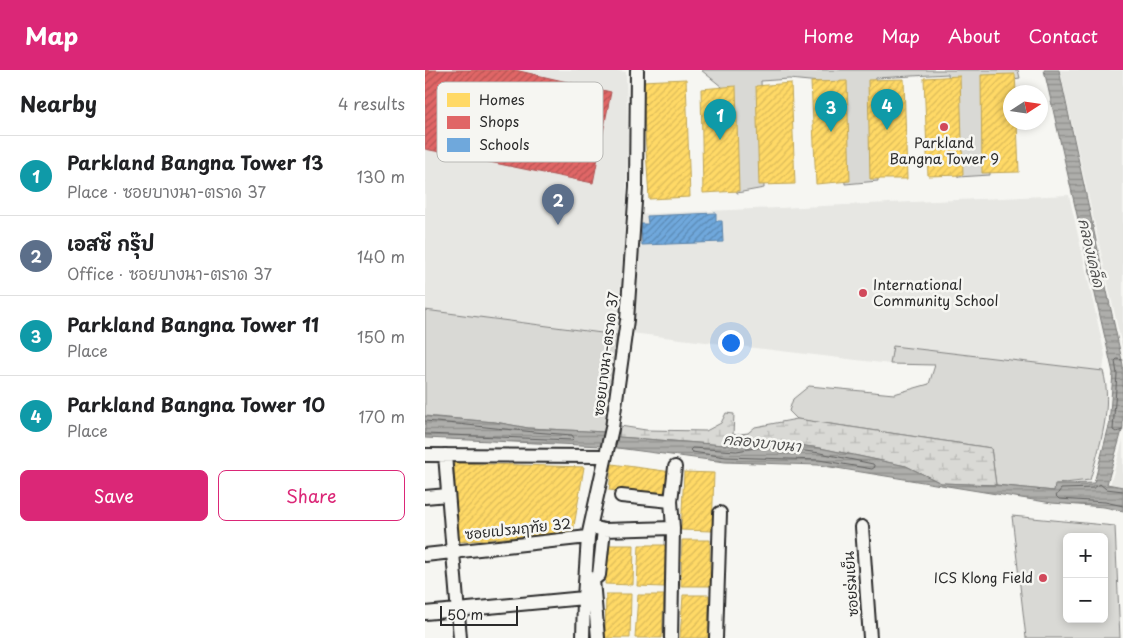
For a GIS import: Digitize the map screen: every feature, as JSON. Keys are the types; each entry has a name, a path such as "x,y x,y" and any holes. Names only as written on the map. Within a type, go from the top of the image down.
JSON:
{"street":[{"name":"ซอยบางนา-ตราด 37","path":"583,638 584,598 625,340 636,187 637,70"},
{"path":"425,455 606,454"},
{"path":"445,456 460,638"},
{"path":"671,638 673,528 671,501 675,467"},
{"path":"425,497 448,494"},
{"path":"621,496 671,501"},
{"path":"716,638 720,513"},
{"name":"ซอยร่มเย็น","path":"862,527 870,638"},
{"name":"ซอยเปรมฤทัย 32","path":"425,555 594,531 673,528"},
{"path":"594,531 599,575 593,580 598,638"},
{"path":"425,613 584,598"}],"shaded area":[{"path":"425,70 614,70 626,72 628,142 626,215 617,335 425,310"},
{"path":"1060,70 1123,70 1123,351"},
{"name":"International Community School","path":"1069,195 1105,355 1103,371 893,346 890,364 631,333 638,272 641,214"},
{"path":"1123,440 1123,487 1110,485"}],"green space":[{"path":"701,70 1018,70 1020,78 986,83 990,175 958,177 948,74 876,78 872,88 878,181 845,184 840,84 789,79 761,81 764,188 737,193 727,91"},
{"path":"425,310 617,335 605,432 528,428 495,422 425,416"},
{"path":"893,346 1103,371 1107,398 1106,412 1101,440 1090,480 1056,484 1054,491 996,485 991,448 797,419 789,411 793,399 809,386 894,394 929,384 935,365 890,364"},
{"path":"726,413 734,414 733,435 748,433 755,427 797,419 991,448 996,485 941,483 906,466 820,448 768,441 737,446 619,437 620,426 646,430 706,431 721,423"},
{"name":"ICS Klong Field","path":"1012,516 1115,526 1120,638 1026,638"}],"water":[{"path":"1044,70 1059,70 1123,365 1123,427 1107,484 1123,487 1123,511 1104,507 1052,503 818,465 725,462 602,446 425,438 425,416 495,422 528,428 605,432 619,437 737,446 768,441 820,448 906,466 941,483 996,485 1054,491 1055,484 1094,483 1109,426 1113,373"}],"building: Homes":[{"path":"1015,74 1016,85 1003,85 1003,130 1017,130 1019,172 982,173 981,75"},
{"name":"Parkland Bangna Tower 9","path":"960,76 963,175 928,176 924,78"},
{"path":"686,79 690,197 649,199 642,81"},
{"path":"904,79 907,179 870,179 868,80"},
{"path":"847,81 850,181 816,184 811,82"},
{"path":"791,83 795,184 759,185 756,86"},
{"path":"736,86 739,191 703,193 701,89"},
{"path":"454,463 584,467 573,532 458,542"},
{"path":"612,464 672,472 667,497 609,490"},
{"path":"684,472 714,473 712,531 681,530"},
{"path":"682,540 710,540 710,586 681,586"},
{"path":"608,545 634,545 633,585 605,584"},
{"path":"639,545 666,545 664,587 637,586"},
{"path":"606,594 631,594 630,638 605,638"},
{"path":"638,595 664,595 662,638 635,638"},
{"path":"683,595 709,595 708,638 680,638"}],"building: Shops":[{"path":"425,70 515,70 567,82 437,82 437,151 425,149"},
{"path":"603,90 611,92 603,132"},
{"path":"489,162 597,162 593,183"}],"building: Schools":[{"path":"716,213 716,221 722,221 723,242 642,245 641,224 648,224 647,216"}],"place":[{"name":"Parkland Bangna Tower 9","path":"944,127"},
{"name":"Parkland Bangna Tower 10","path":"887,130"},
{"name":"Parkland Bangna Tower 11","path":"831,132"},
{"name":"Parkland Bangna Tower 13","path":"720,140"},
{"name":"เอสซี กรุ๊ป","path":"558,225"},
{"name":"International Community School","path":"863,293"},
{"name":"ICS Klong Field","path":"1043,578"}],"water label":[{"name":"คลองเคล็ด","path":"1091,253"},
{"name":"คลองบางนา","path":"762,443"}]}
